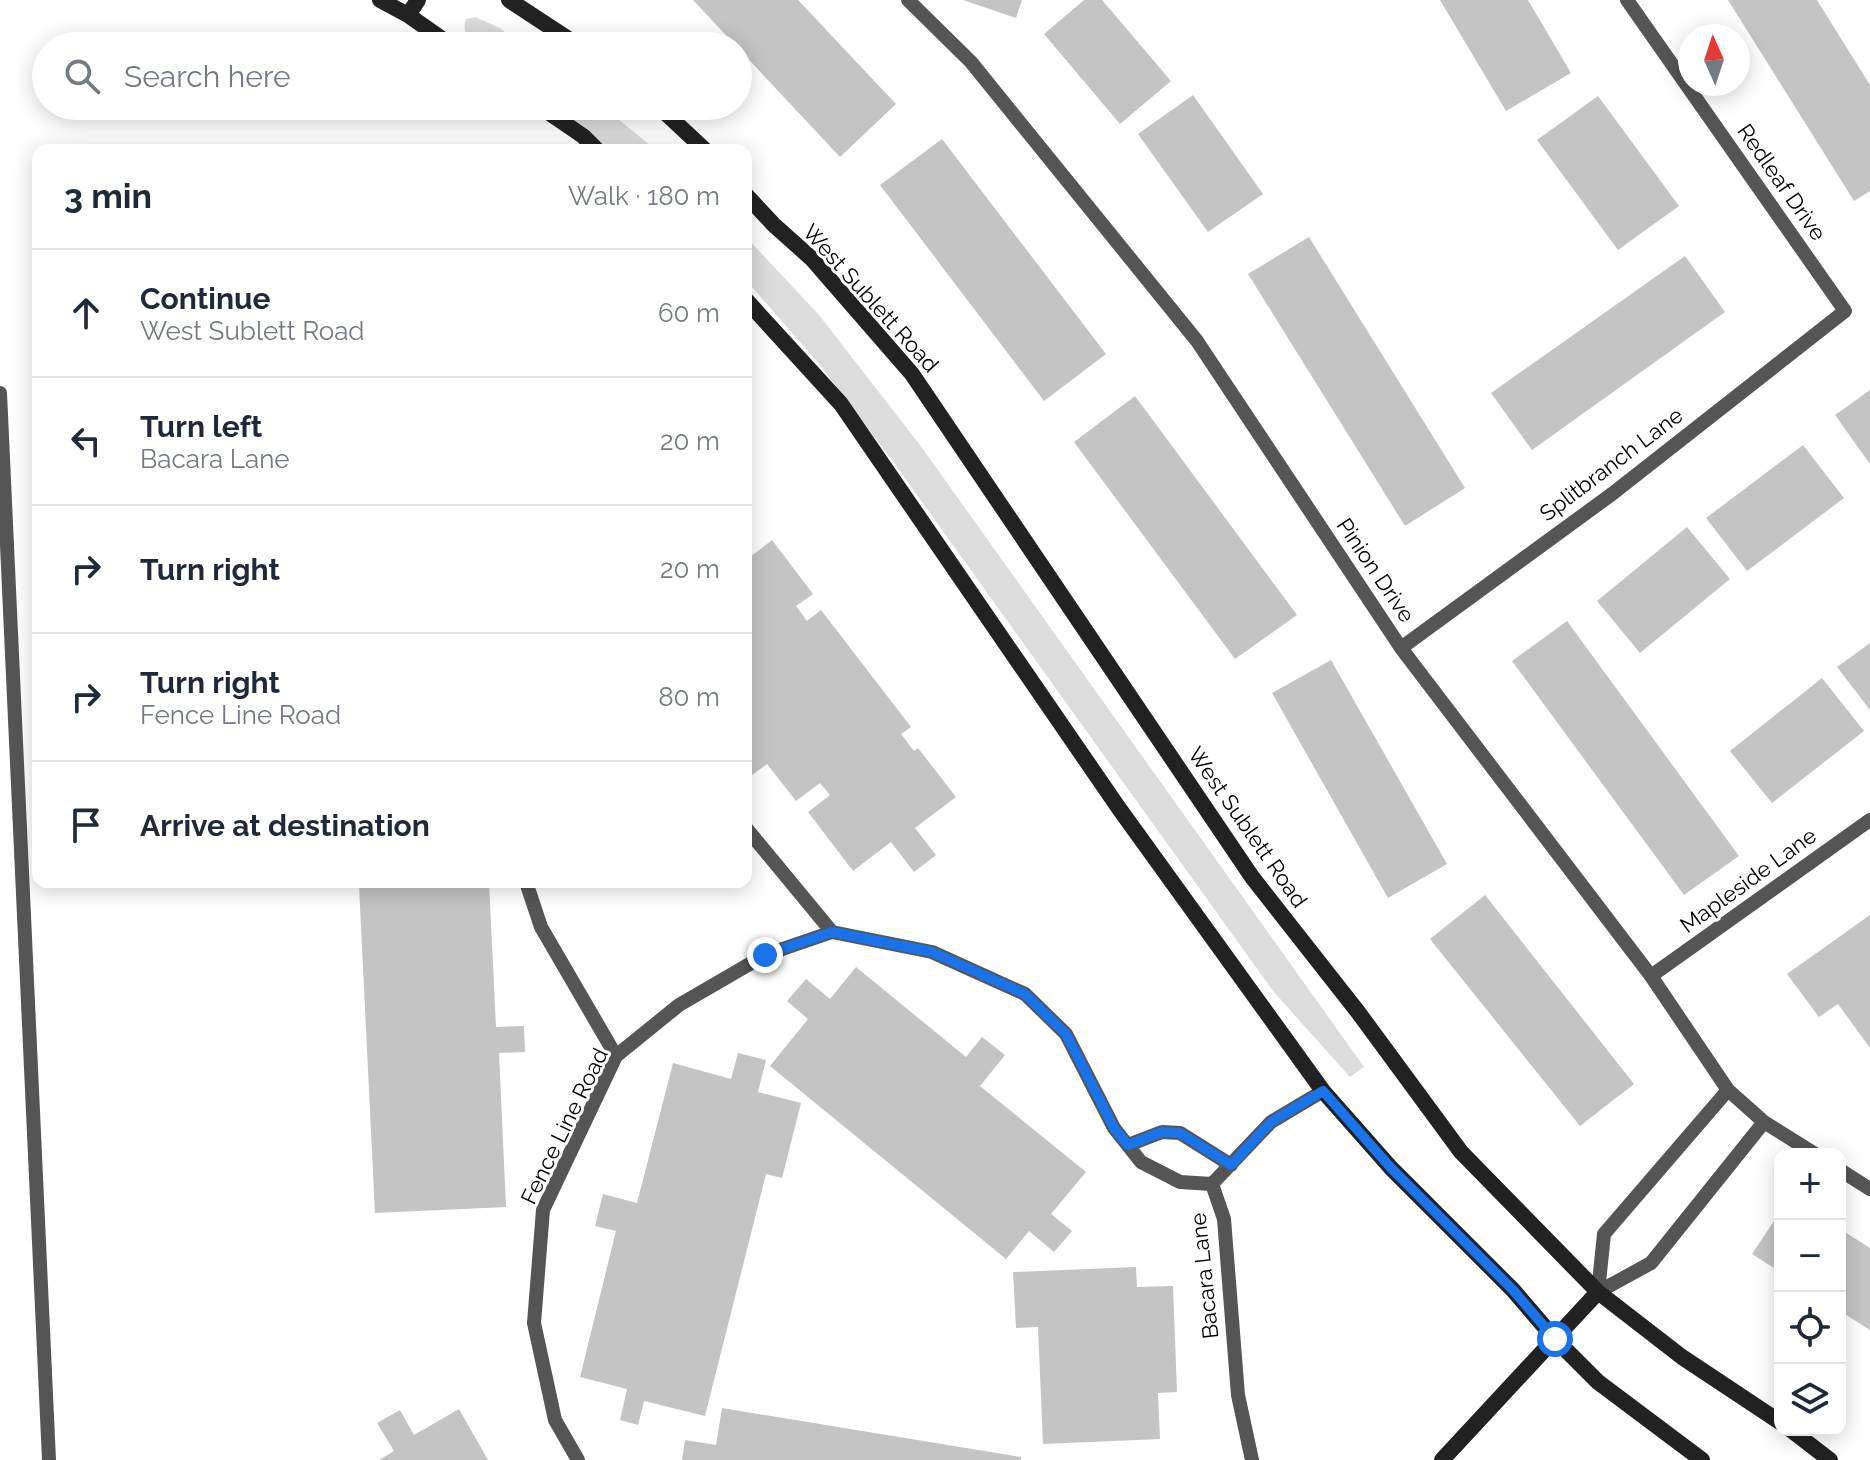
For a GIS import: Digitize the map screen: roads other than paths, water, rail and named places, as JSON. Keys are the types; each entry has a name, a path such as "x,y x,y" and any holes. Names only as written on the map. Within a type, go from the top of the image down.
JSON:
{"main road":[{"path":"380,0 432,32"},
{"path":"408,15 418,0"},
{"path":"509,0 558,32"},
{"path":"560,120 591,144"},
{"path":"673,120 699,144"},
{"name":"West Sublett Road","path":"752,201 812,259 912,374 1252,877 1358,1012 1461,1152 1598,1292 1682,1357 1774,1418"},
{"path":"752,307 841,404 1118,807 1323,1091 1391,1168 1513,1290 1555,1339 1598,1382 1702,1460"},
{"path":"1442,1460 1598,1292"},
{"path":"1799,1436 1830,1460"}],"lane":[{"name":"Pinion Drive","path":"908,0 971,62 1197,341 1401,648 1651,976 1728,1090 1764,1122 1805,1148"},
{"name":"Redleaf Drive","path":"1627,0 1845,311"},
{"name":"Splitbranch Lane","path":"1401,648 1612,494 1845,311"},
{"path":"0,393 49,1460"},
{"name":"Mapleside Lane","path":"1651,976 1870,820"},
{"path":"752,835 832,932 932,952 1025,994 1066,1034 1114,1128 1141,1162 1180,1182 1212,1184"},
{"path":"528,888 541,927 616,1056"},
{"name":"Fence Line Road","path":"578,1460 555,1420 534,1323 543,1210 616,1056 679,1005 765,955 832,932"},
{"path":"1598,1292 1604,1234 1728,1090"},
{"name":"Bacara Lane","path":"1252,1460 1238,1395 1224,1219 1212,1184 1271,1122 1323,1091"},
{"path":"1598,1292 1651,1263 1764,1122"},
{"path":"1128,1145 1162,1132 1180,1133 1231,1165"},
{"path":"1846,1174 1870,1189"}]}
